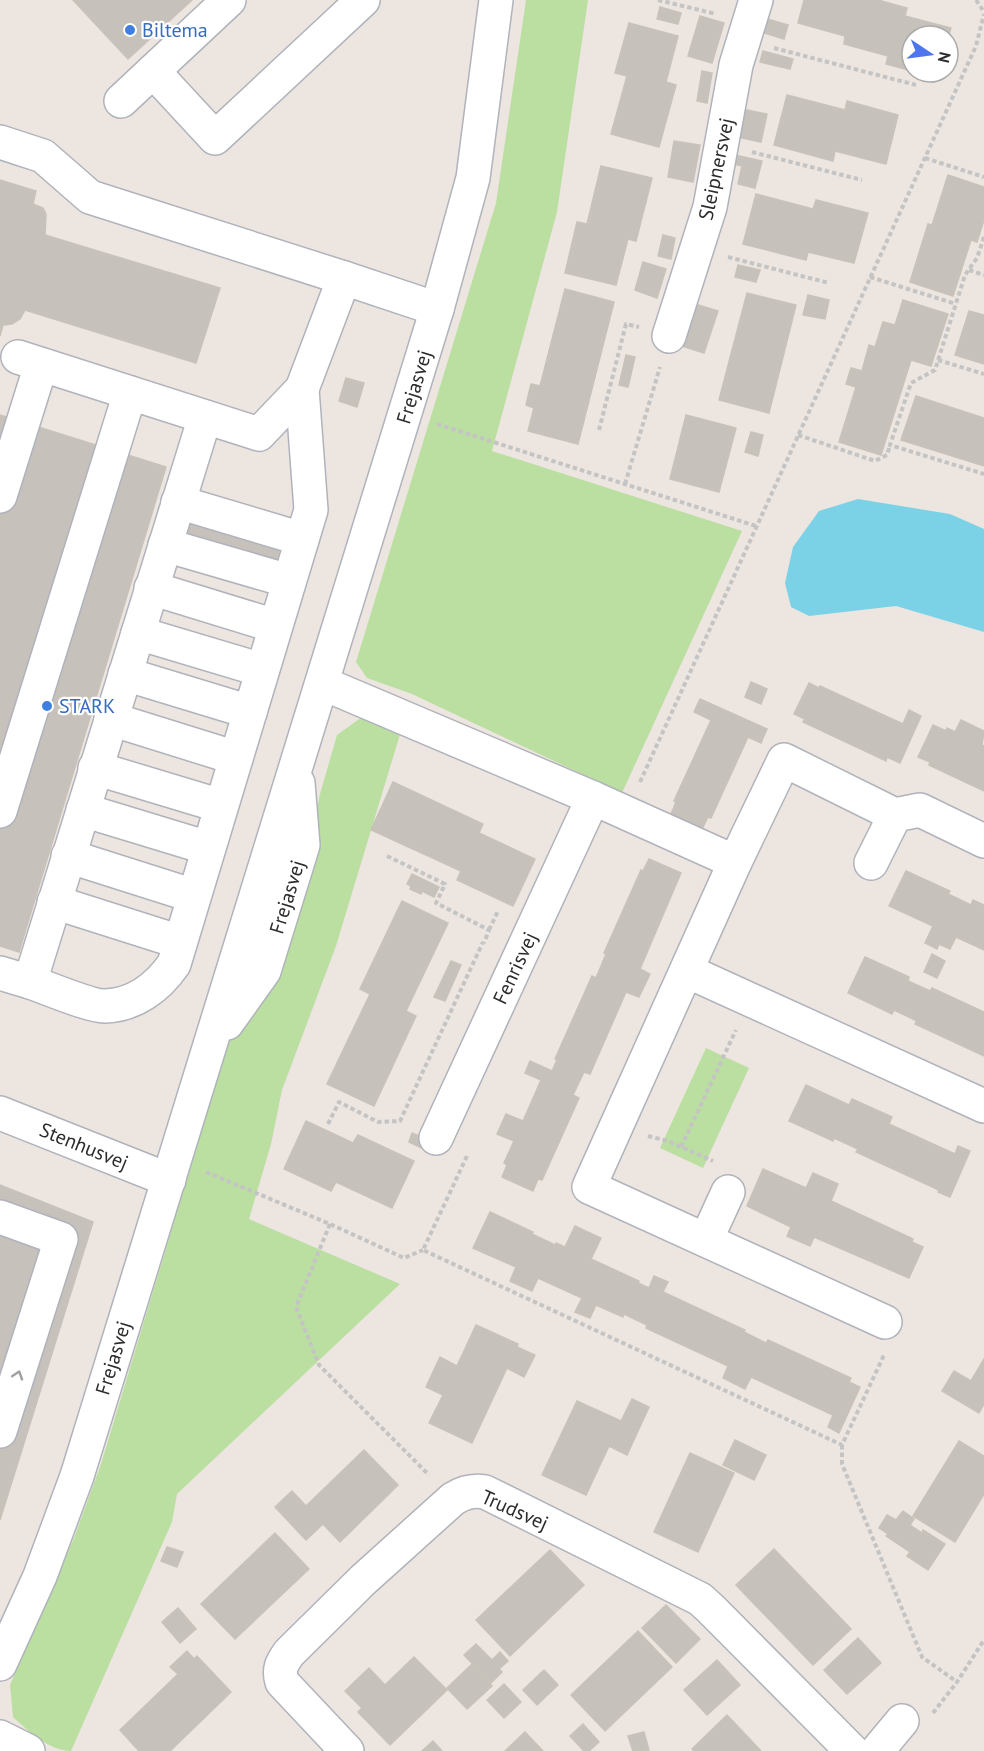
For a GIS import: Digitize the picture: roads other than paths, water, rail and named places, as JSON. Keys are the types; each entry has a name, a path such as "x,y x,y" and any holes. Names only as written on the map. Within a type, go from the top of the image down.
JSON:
{"street":[{"path":"121,101 229,0"},
{"path":"153,71 215,138 363,0"},
{"name":"Frejasvej","path":"0,1664 40,1575 77,1476 406,414 473,178 496,0"},
{"name":"Sleipnersvej","path":"669,336 710,207 736,65 749,21"},
{"path":"0,142 43,156 90,197 437,309"},
{"path":"0,496 29,361 259,434 302,389 344,278"},
{"path":"205,417 54,902 15,977 103,1006 129,1002 163,980 174,964 311,510 302,389"},
{"path":"0,811 130,393"},
{"path":"178,502 302,539"},
{"path":"165,545 289,580"},
{"path":"151,588 275,626"},
{"path":"138,633 262,670"},
{"path":"125,674 250,712"},
{"path":"322,683 593,798 735,862"},
{"path":"111,720 236,758"},
{"path":"885,1323 590,1187 735,862 784,760 895,815 920,810 984,841"},
{"path":"95,768 221,806"},
{"name":"Fenrisvej","path":"436,1138 593,798"},
{"path":"83,810 208,848"},
{"path":"871,863 895,815"},
{"path":"68,856 194,896"},
{"path":"54,902 180,942"},
{"path":"687,971 984,1106"},
{"name":"Stenhusvej","path":"0,1113 172,1169"},
{"path":"706,1240 728,1191"},
{"path":"0,1216 61,1239 0,1431"},
{"name":"Trudsvej","path":"347,1751 282,1682 279,1673 282,1662 363,1580 453,1499 469,1492 485,1492 700,1599 852,1751"},
{"path":"877,1751 902,1721"},
{"path":"0,1737 28,1751"}],"water":[{"path":"858,499 950,514 984,529 984,632 896,606 809,616 791,607 785,583 793,547 819,511"}],"place":[{"name":"Biltema","path":"130,30"},
{"name":"STARK","path":"47,706"}]}
